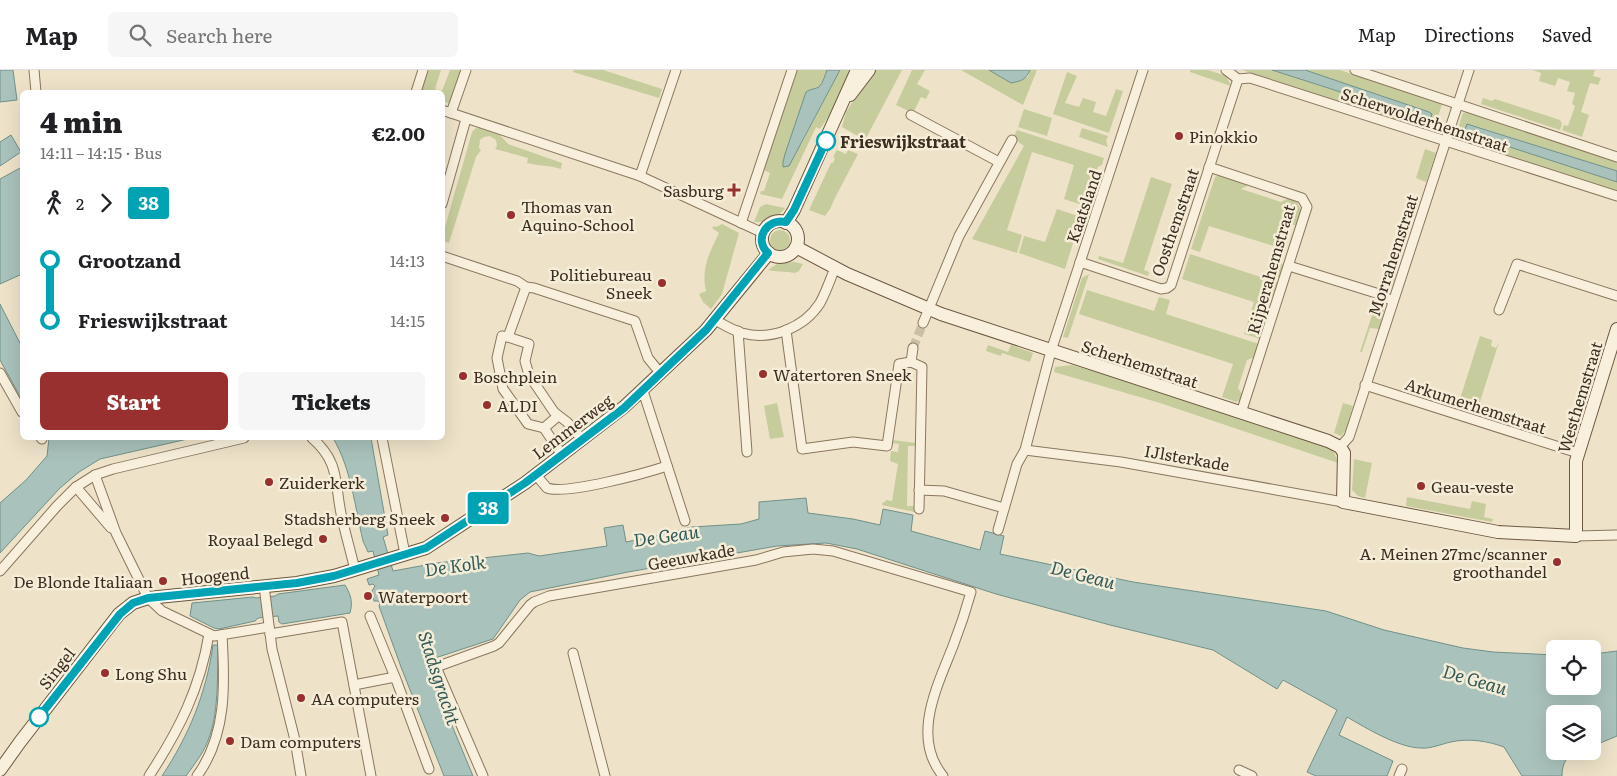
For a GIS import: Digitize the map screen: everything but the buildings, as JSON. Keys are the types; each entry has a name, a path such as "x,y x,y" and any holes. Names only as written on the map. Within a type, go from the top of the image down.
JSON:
{"main road":[{"path":"786,222 794,210 857,70"},
{"path":"842,105 869,70"},
{"path":"786,222 797,233 796,247 791,254 784,257 776,257 768,253 762,242 763,233 771,224 786,222"},
{"name":"Scherhemstraat","path":"796,247 835,268 928,309 1241,414 1328,441 1340,447"},
{"name":"Lemmerweg","path":"355,570 426,548 536,475 624,408 706,330 768,253"},
{"name":"Westhemstraat","path":"1576,536 1575,469 1617,329"},
{"path":"1340,447 1344,453 1342,502"},
{"name":"IJlsterkade","path":"1342,502 1498,532 1576,536"},
{"name":"Hoogend","path":"148,598 265,592 355,570"},
{"name":"Singel","path":"0,770 25,735 120,614 133,603 148,598"}],"street":[{"path":"34,70 36,90"},
{"path":"417,90 424,70"},
{"path":"466,70 447,112 640,176 763,233"},
{"path":"640,176 676,70"},
{"path":"741,223 792,70"},
{"name":"Kaatsland","path":"998,530 1017,464 1025,450 1051,351 1143,70"},
{"name":"Scherwolderhemstraat","path":"1226,70 1238,79 1250,78 1617,196"},
{"name":"Scherwolderhemstraat","path":"1356,70 1617,157"},
{"name":"Morrahemstraat","path":"1340,447 1348,438 1469,70"},
{"name":"Oosthemstraat","path":"1080,262 1161,288 1167,288 1171,285 1238,79"},
{"path":"911,115 999,162"},
{"path":"445,193 466,119"},
{"path":"923,323 959,236 1012,140"},
{"name":"Rijperahemstraat","path":"1209,167 1302,198 1306,202 1307,207 1241,414"},
{"path":"445,257 517,281 526,287 635,321 648,358 661,374"},
{"path":"1499,310 1517,264 1617,296"},
{"path":"1289,266 1376,293 1393,301"},
{"path":"715,320 751,335 763,335 786,330 802,321 815,309 826,292 835,268"},
{"path":"508,337 526,287"},
{"path":"786,330 802,449 852,442 887,446 899,364 911,362 922,367 919,509"},
{"path":"738,331 747,452"},
{"path":"562,455 544,428 528,424 503,389 497,358 502,336 529,344 525,361 528,375 558,416 567,422 582,439"},
{"path":"911,362 914,348"},
{"path":"0,374 20,409"},
{"name":"Arkumerhemstraat","path":"1365,385 1578,454"},
{"path":"643,391 685,521"},
{"path":"544,428 558,416"},
{"path":"0,570 76,486 95,475 236,440"},
{"path":"314,440 322,446 335,469 342,517 355,570"},
{"path":"382,440 405,554"},
{"name":"IJlsterkade","path":"1025,450 1121,462 1342,502"},
{"path":"536,475 547,488 556,490 585,486 667,466"},
{"path":"95,475 116,534 148,598 162,611 209,634 222,635 269,626 342,622 371,776"},
{"path":"76,486 116,534"},
{"path":"919,490 944,491 1004,508"},
{"name":"IJlsterkade","path":"1576,536 1617,535"},
{"name":"Geeuwkade","path":"483,776 436,667 499,643 534,602 549,596 756,560 783,552 813,549 839,552 971,592 962,623 931,702 927,730 933,759 942,776"},
{"path":"265,592 272,648 295,740 301,776"},
{"path":"370,616 395,676 429,769"},
{"path":"149,776 179,727 188,708 202,670 209,634"},
{"path":"196,776 210,756 219,728 224,675 222,635"},
{"path":"573,653 605,776"},
{"path":"354,685 395,676"},
{"path":"1239,770 1252,776"}],"green space":[{"path":"429,70 441,70 435,89 438,90 422,90"},
{"path":"450,70 461,70 450,104 445,102 445,90 442,90"},
{"path":"574,70 603,70 662,89 659,98 573,72"},
{"path":"797,70 827,70 820,86 806,92 783,162 801,145 840,70 853,70 835,107 820,129 816,127 782,199 760,194 761,191 764,191 770,173 764,170"},
{"path":"873,70 902,70 865,140 842,127 846,112"},
{"path":"912,70 925,70 917,84 930,91 926,99 921,97 914,111 912,110 911,112 896,105"},
{"path":"961,70 989,70 1011,83 1028,77 1030,70 1037,70 1023,105"},
{"path":"1190,70 1208,70 1226,76 1231,86 1190,72"},
{"path":"1242,70 1272,70 1428,120 1429,112 1305,70 1340,70 1442,104 1433,132"},
{"path":"1533,70 1595,70 1593,76 1601,78 1598,85 1590,83 1581,112 1589,115 1582,137 1562,130 1564,125 1568,126 1575,106 1572,104 1575,93 1567,91 1570,82 1558,78 1555,86 1539,81 1541,73"},
{"path":"1067,72 1077,76 1065,103 1079,107 1083,98 1096,102 1093,112 1106,116 1116,89 1123,91 1109,133 1053,114"},
{"path":"1483,98 1492,101 1495,99 1560,120 1562,124 1560,130 1481,104"},
{"path":"1024,109 1052,118 1047,136 1018,127"},
{"path":"1467,112 1617,160 1617,171 1469,124 1553,161 1617,182 1617,192 1459,141 1455,137 1463,113"},
{"path":"476,128 481,128 500,135 508,144 562,163 561,169 527,163 528,158 495,149 497,146 496,140 490,136 484,137 480,140 479,148 481,150 476,157 449,243 445,242 445,227 472,132"},
{"path":"1082,128 1108,136 1106,141 1108,147 1079,137"},
{"path":"1017,130 1104,158 1102,165 1098,167 1085,206 1064,199 1074,165 1032,152 1007,230 1022,235 1017,253 972,239 1024,146 1013,138"},
{"path":"1425,149 1436,153 1426,182 1416,178"},
{"path":"837,150 846,154 848,150 858,154 825,216 809,210 831,163 833,163 835,158 833,157"},
{"path":"1219,175 1249,185 1241,189 1281,202 1289,198 1296,200 1302,212 1298,226 1291,224 1280,261 1284,267 1281,278 1266,273 1274,246 1209,226 1200,252 1191,249 1215,177"},
{"path":"1151,177 1172,184 1144,270 1149,272 1148,276 1098,259 1099,256 1123,263"},
{"path":"766,204 785,208 771,219 763,222 754,222 760,207"},
{"path":"1057,209 1081,217 1065,269 1019,253 1024,236 1045,242"},
{"path":"722,224 739,233 722,294 711,309 703,302 699,294 706,291 705,268 719,233 712,228"},
{"path":"780,230 787,233 790,240 787,247 780,250 773,247 770,240 773,233"},
{"path":"1392,253 1394,254 1391,263 1398,267 1393,286 1388,289 1381,287"},
{"path":"1190,254 1279,283 1275,296 1267,297 1260,320 1265,327 1261,339 1244,334 1254,302 1182,279"},
{"path":"794,262 803,264 799,271 795,273 768,270 777,264"},
{"path":"1089,274 1068,338 1063,337 1082,278"},
{"path":"1087,290 1154,311 1159,297 1170,300 1166,314 1259,344 1255,357 1247,360 1238,388 1242,394 1241,400 1236,402 1222,397 1233,364 1079,314"},
{"path":"1376,303 1382,305 1384,311 1379,329 1370,328 1362,352 1360,352"},
{"path":"1480,336 1492,340 1491,346 1496,348 1499,342 1478,408 1459,402"},
{"path":"988,345 1008,352 1011,345 1033,353 1030,362 1002,353 1001,356 986,351"},
{"path":"1072,365 1163,391 1325,446 1334,452 1338,463 1160,403 1054,372 1055,367"},
{"path":"777,403 784,437 770,439 764,406"},
{"path":"1343,403 1353,406 1346,430 1341,436 1334,433"},
{"path":"892,440 916,443 916,446 908,446 907,506 915,506 914,512 882,505 886,500 892,501 898,464 890,461 891,451 898,452 899,444 892,443"},
{"path":"1354,459 1372,463 1365,498 1358,496 1352,490"},
{"path":"1407,497 1470,509 1472,501 1486,504 1484,517 1493,519 1492,522 1406,506"}],"water":[{"path":"0,70 13,70 17,100 0,102"},
{"path":"827,70 840,70 789,166 783,167 785,154 806,92 819,87"},
{"path":"989,70 1030,70 1023,80 1011,83"},
{"path":"1272,70 1305,70 1432,114 1430,120 1428,120"},
{"path":"1467,124 1617,171 1617,182 1470,134 1465,130"},
{"path":"11,135 20,153 0,166 0,142"},
{"path":"20,168 20,275 0,284 0,179"},
{"path":"0,304 20,343 20,396 0,360"},
{"path":"49,440 183,440 100,459 79,472 60,488 0,553 0,503 26,480 47,456"},
{"path":"334,440 371,440 388,535 383,537 393,571 437,563 528,553 539,556 607,546 604,528 623,525 626,542 692,527 741,524 759,519 759,502 806,498 808,513 880,525 883,509 913,515 911,531 980,550 985,531 1004,536 1000,554 1133,582 1326,611 1384,630 1463,648 1493,652 1546,655 1546,695 1601,695 1601,653 1617,651 1617,736 1601,743 1601,705 1546,705 1546,760 1566,760 1562,776 1522,776 1504,747 1485,742 1464,740 1428,748 1412,747 1383,737 1347,717 1339,735 1393,761 1387,776 1316,776 1307,772 1337,710 1283,680 1277,689 1213,650 1110,625 996,594 857,549 826,543 777,546 628,572 530,592 520,600 493,639 429,660 426,663 473,776 444,776 401,667 379,606 380,603 374,601 372,591 375,586 373,584 369,585 367,579 379,575 373,551 368,552 363,541 355,501 344,462"},
{"path":"345,585 351,599 350,613 282,624 279,622 278,616 258,618 255,621 219,629 190,616 192,603 275,596 278,594"},
{"path":"213,645 218,645 217,686 215,715 208,741 186,776 162,776 172,761 195,714 206,680"}],"tunnel":[{"path":"913,348 923,323"}],"bus line":[{"name":"38","path":"39,717 90,650 120,614 133,603 148,598 297,583 355,570 426,548 525,483 624,408 706,330 768,253 763,247 762,242 765,229 771,224 786,222 794,210 826,141"}],"place":[{"name":"Pinokkio","path":"1179,136"},
{"name":"Frieswijkstraat","path":"826,141"},
{"name":"Sasburg","path":"734,190"},
{"name":"Thomas van Aquino-School","path":"511,215"},
{"name":"Politiebureau Sneek","path":"662,283"},
{"name":"Watertoren Sneek","path":"763,374"},
{"name":"Boschplein","path":"463,376"},
{"name":"ALDI","path":"487,405"},
{"name":"Zuiderkerk","path":"269,482"},
{"name":"Geau-veste","path":"1421,486"},
{"name":"Stadsherberg Sneek","path":"445,518"},
{"name":"Royaal Belegd","path":"323,539"},
{"name":"A. Meinen 27mc/scanner groothandel","path":"1557,562"},
{"name":"De Blonde Italiaan","path":"163,581"},
{"name":"Waterpoort","path":"368,596"},
{"name":"Long Shu","path":"105,673"},
{"name":"AA computers","path":"301,698"},
{"name":"Dam computers","path":"230,741"}],"water label":[{"name":"De Geau","path":"666,535"},
{"name":"De Kolk","path":"455,565"},
{"name":"De Geau","path":"1083,574"},
{"name":"Stadsgracht","path":"440,678"},
{"name":"De Geau","path":"1475,679"}]}
